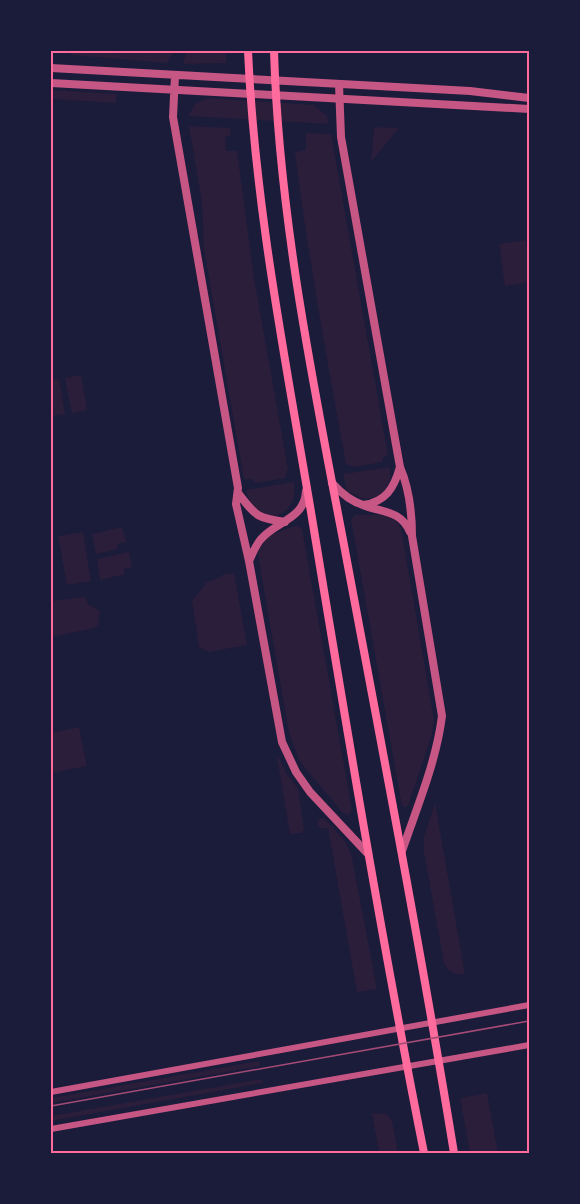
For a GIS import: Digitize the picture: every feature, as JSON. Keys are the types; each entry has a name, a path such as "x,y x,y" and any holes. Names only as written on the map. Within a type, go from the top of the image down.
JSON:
{"main road":[{"path":"248,51 261,208 297,436 368,854 424,1153"},
{"path":"274,51 276,110 284,198 322,431 402,852 454,1153"}],"street":[{"path":"51,68 485,92 529,98"},
{"path":"176,76 173,117 238,493 236,504 249,561 282,742 296,772 310,792 368,854"},
{"path":"51,83 529,109"},
{"path":"339,84 341,137 400,467 405,479 411,510 412,536 442,716 432,767 402,852"},
{"path":"362,505 377,502 390,491 400,467"},
{"path":"332,482 343,494 362,505 395,514 407,524 412,536"},
{"path":"249,561 261,539 301,508 306,495 306,484"},
{"path":"238,493 249,509 260,517 285,522"},
{"path":"51,1092 529,1005"},
{"path":"51,1129 529,1045"}],"shaded area":[{"path":"71,51 114,51 118,54 119,51 174,51 167,63 71,55"},
{"path":"189,51 226,51 226,63 183,64"},
{"path":"51,90 117,94 116,103 51,99"},
{"path":"207,98 314,105 327,116 329,124 188,116 195,104"},
{"path":"189,126 230,128 231,135 225,137 226,151 237,151 254,278 288,469 285,478 256,483 251,479 244,479 204,249 202,202"},
{"path":"374,127 399,128 371,162"},
{"path":"306,133 331,134 388,455 383,457 382,462 355,467 346,464 312,269 295,152 306,150"},
{"path":"526,240 529,282 505,286 499,244"},
{"path":"81,375 87,410 72,413 65,378"},
{"path":"59,379 65,414 51,416 51,380"},
{"path":"390,467 388,485 376,496 364,499 347,491 343,474"},
{"path":"294,482 294,495 290,505 284,512 275,515 266,515 258,510 251,502 246,490"},
{"path":"355,515 387,516 397,522 401,528 434,720 432,734 408,806 405,807 402,806 351,519"},
{"path":"297,525 302,529 352,810 349,815 343,813 299,760 289,733 258,555 267,538"},
{"path":"122,527 126,542 117,544 118,549 96,554 92,534"},
{"path":"83,532 91,581 67,585 58,536"},
{"path":"129,552 132,567 124,569 125,574 100,580 97,559"},
{"path":"234,573 247,645 208,652 199,647 192,601 205,583 222,575"},
{"path":"85,597 88,604 100,611 98,625 94,628 51,637 51,601"},
{"path":"79,727 87,766 51,773 51,733"},
{"path":"277,757 298,789 304,829 302,833 290,834"},
{"path":"435,803 465,974 452,972 444,963 424,852 424,837"},
{"path":"322,818 344,840 351,853 377,989 357,992 328,828 320,828 317,824"},
{"path":"259,1061 260,1066 51,1103 51,1098"},
{"path":"262,1079 263,1083 51,1121 51,1116"},
{"path":"487,1093 498,1153 470,1153 460,1098"},
{"path":"372,1113 387,1114 392,1121 398,1153 379,1153"}],"tram line":[{"path":"51,1106 529,1021"}]}
